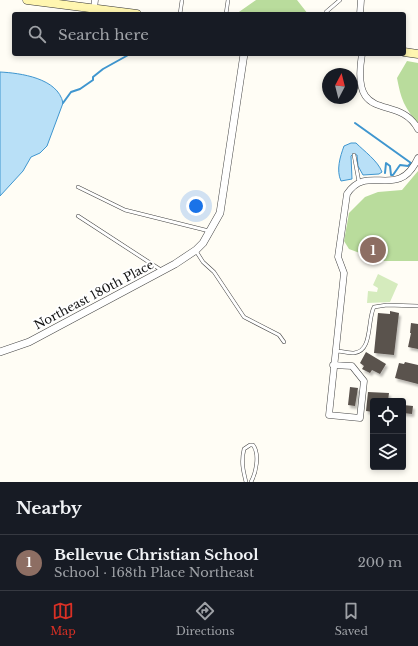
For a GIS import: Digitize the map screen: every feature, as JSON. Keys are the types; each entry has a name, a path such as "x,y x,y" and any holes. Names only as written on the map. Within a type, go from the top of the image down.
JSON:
{"main road":[{"path":"27,0 94,4 128,12"},
{"path":"406,52 418,54"}],"street":[{"path":"360,12 361,0"},
{"path":"196,250 211,231 220,214 244,56"},
{"path":"362,56 359,79 364,94 379,106 406,116 414,122 418,129"},
{"path":"333,364 352,366 364,381 360,418 329,415 333,364 344,273 338,257 347,194 352,187 359,182 369,180 395,181 402,178 409,173 418,158"},
{"name":"Northeast 180th Place","path":"0,352 29,342 162,271 196,250"}],"lane":[{"path":"180,12 182,0"},
{"path":"226,12 228,0"},
{"path":"326,12 340,0"},
{"path":"354,155 359,182"},
{"path":"78,187 125,210 211,231"},
{"path":"78,216 162,271"},
{"path":"196,250 203,262 214,272 244,317 279,335 284,342"},
{"path":"335,351 354,353 362,349 366,344 371,313 374,307 387,305 418,306"},
{"path":"246,482 242,459 244,449 250,445 253,445 256,450 255,471 251,482"}],"green space":[{"path":"256,0 297,0 306,12 239,12"},
{"path":"407,61 418,63 418,123 409,112 404,102 397,78"},
{"path":"418,171 418,261 381,261 349,249 344,241 349,213 365,197 378,192 402,190"},
{"path":"378,274 398,284 390,302 367,303 368,291 377,292 378,288 373,285"}],"water":[{"path":"0,72 37,78 46,82 60,95 63,103 47,146 40,153 31,157 23,171 0,196"},
{"path":"351,143 356,143 367,153 382,172 379,174 363,175 358,166 357,155 353,154 351,156 352,179 341,181 339,164 341,155 344,146"}],"building":[{"path":"390,311 399,313 394,355 374,353 378,313 390,314"},
{"path":"411,323 418,324 418,349 408,347 411,333"},
{"path":"366,352 386,364 380,374 372,370 370,373 362,369 364,366 360,363"},
{"path":"405,362 418,365 418,384 395,378 399,363 404,364"},
{"path":"350,387 358,388 355,406 348,405"},
{"path":"368,392 389,393 388,398 370,398 370,412 366,411"},
{"path":"406,405 413,406 412,414 406,413"}],"waterway":[{"path":"63,103 71,92 80,89 93,80 93,77 103,69 126,56"},
{"path":"355,123 411,163 408,166 400,165 393,175 391,175 390,166 386,163 385,173"}],"place":[{"name":"Bellevue Christian School","path":"373,250"}]}
